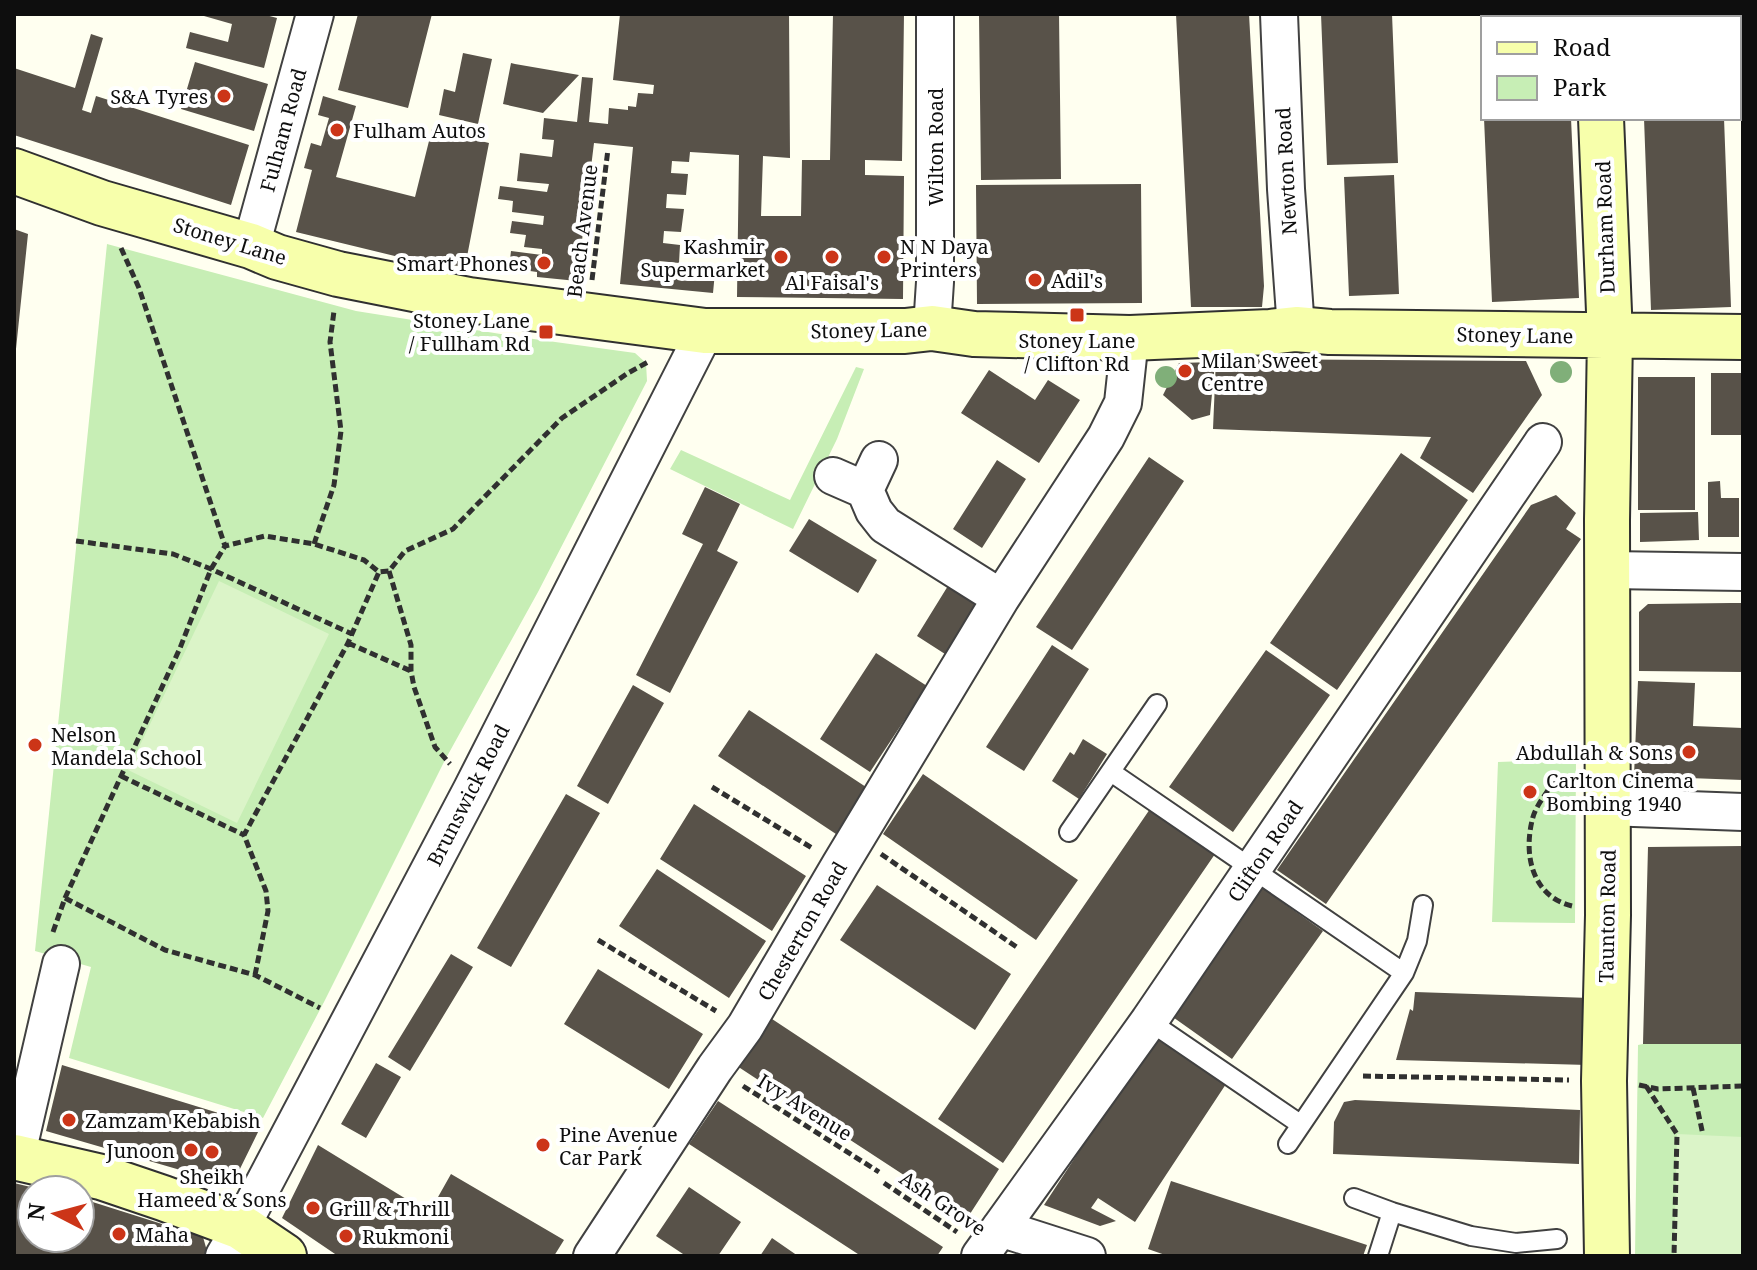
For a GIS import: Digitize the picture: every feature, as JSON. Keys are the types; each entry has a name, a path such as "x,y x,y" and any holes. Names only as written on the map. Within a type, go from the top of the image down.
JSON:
{"street":[{"name":"Fulham Road","path":"251,246 315,14"},
{"name":"Wilton Road","path":"932,328 935,282 935,14"},
{"name":"Newton Road","path":"1279,14 1286,189 1296,329"},
{"name":"Durham Road","path":"1601,120 1610,336"},
{"name":"Stoney Lane","path":"14,171 102,203 338,274 469,300 705,331 905,331 932,328 974,334 1130,338 1296,329 1743,337"},
{"name":"Brunswick Road","path":"233,1242 472,789 705,331"},
{"name":"Taunton Road","path":"1607,1256 1625,1083 1608,915 1610,336"},
{"name":"Chesterton Road","path":"592,1256 745,1027 1001,598 1106,437 1123,403 1130,338"},
{"name":"Clifton Road","path":"988,1245 1149,1021 1543,442"},
{"path":"833,476 872,475 874,511 885,525 1001,598"},
{"path":"1608,570 1743,572"},
{"path":"1608,790 1743,812"},
{"path":"61,964 15,1157 101,1177 233,1242 284,1256"},
{"path":"988,1245 1087,1256"}],"lane":[{"path":"1069,832 1157,704"},
{"path":"1111,772 1404,973"},
{"path":"1288,1144 1404,973 1417,941 1423,905"},
{"path":"1149,1021 1300,1124"},
{"path":"1354,1198 1471,1236 1516,1243 1557,1239"},
{"path":"1378,1256 1392,1212"}],"path":[{"name":"Beach Avenue","path":"588,316 608,149"},
{"path":"102,203 139,288 225,546"},
{"path":"314,544 334,485 341,431 330,342 338,274"},
{"path":"61,964 48,948 65,898 180,648 211,569 225,546 265,536 314,544 364,560 379,572 389,571 405,551 453,529 562,418 658,356"},
{"path":"76,541 173,554 352,634"},
{"path":"389,571 411,645 414,687 435,747 472,789"},
{"path":"244,835 348,643 379,572"},
{"path":"348,643 411,671"},
{"path":"121,776 244,835 266,891 268,911 255,975"},
{"path":"1608,790 1573,777 1552,784 1533,815 1527,853 1540,886 1556,902 1608,915"},
{"path":"712,787 848,851 1018,948"},
{"path":"65,898 165,950 255,975 349,1024"},
{"path":"598,940 745,1027"},
{"name":"Ivy Avenue","path":"715,1068 879,1172"},
{"path":"1358,1075 1625,1083 1658,1089 1743,1086"},
{"path":"1625,1083 1677,1134 1674,1256"},
{"path":"1693,1088 1703,1135"},
{"name":"Ash Grove","path":"884,1183 988,1245"}],"green space":[{"path":"107,244 356,311 635,353 646,363 647,381 538,592 445,760 263,1118 69,1058 91,967 35,951"},
{"path":"856,367 864,369 837,439 793,529 670,469 681,450 790,500"},
{"path":"219,581 329,634 237,823 128,770"},
{"path":"1576,759 1575,923 1492,922 1498,762"},
{"path":"1743,1044 1743,1256 1635,1256 1638,1045"},
{"path":"1677,1134 1743,1137 1743,1256 1674,1256"}],"building":[{"path":"197,14 262,14 277,18 264,68 186,48 190,32 228,42 232,24"},
{"path":"358,14 432,14 408,108 338,90"},
{"path":"620,14 789,14 790,158 763,156 761,216 801,216 802,160 830,160 833,14 904,14 902,161 865,160 865,175 904,176 903,299 737,297 739,155 690,152 689,162 672,161 671,173 688,174 686,195 667,194 666,208 684,209 681,232 664,231 663,243 680,245 679,263 659,261 658,272 674,274 675,268 715,272 713,293 620,284 633,147 594,143 577,281 537,277 537,272 509,268 511,251 542,255 542,249 524,247 526,235 510,233 512,221 543,225 544,216 512,212 513,201 498,199 500,186 547,192 549,184 517,181 520,153 552,157 554,140 542,139 544,118 577,122 582,77 593,78 589,122 608,124 609,108 628,110 628,106 636,107 638,93 653,94 654,85 613,80"},
{"path":"979,14 1059,14 1061,179 981,180"},
{"path":"1176,14 1249,14 1264,286 1262,307 1191,307"},
{"path":"1321,14 1392,14 1398,163 1327,165"},
{"path":"1480,14 1567,14 1481,16 1481,27"},
{"path":"1641,14 1721,14 1721,16"},
{"path":"91,34 103,38 82,110 91,113 96,96 249,145 231,205 14,135 14,68 75,88"},
{"path":"463,53 492,59 478,124 439,115 444,89 455,92"},
{"name":"S&A Tyres","path":"195,62 268,84 254,131 181,109"},
{"path":"511,63 579,75 543,113 503,104"},
{"path":"323,96 356,106 336,177 415,197 432,129 489,143 465,267 403,258 296,232 312,170 304,168 311,143 321,146 329,118 318,115"},
{"path":"1484,120 1571,120 1579,298 1492,302"},
{"path":"1644,120 1724,120 1731,307 1651,310"},
{"path":"1394,175 1399,294 1349,296 1344,177"},
{"path":"1141,184 1142,303 977,304 976,185"},
{"path":"14,229 28,234 16,349 14,349"},
{"path":"1216,359 1526,361 1542,395 1473,493 1420,458 1431,437 1213,429"},
{"path":"1215,362 1210,415 1192,420 1163,395 1179,363"},
{"path":"989,370 1035,400 1048,380 1080,400 1039,463 961,413"},
{"path":"1711,373 1743,373 1743,435 1711,435"},
{"path":"1638,377 1695,377 1695,510 1638,510"},
{"path":"1401,453 1468,500 1337,690 1270,643"},
{"path":"1149,457 1184,481 1072,650 1036,627"},
{"path":"997,460 1026,479 982,548 953,529"},
{"path":"1720,481 1721,498 1739,498 1739,537 1708,537 1708,482"},
{"path":"705,487 740,504 717,551 738,562 670,693 636,675 703,544 682,534"},
{"path":"1556,495 1576,513 1566,529 1581,539 1326,904 1277,870 1531,505"},
{"path":"1698,512 1699,540 1640,542 1640,513"},
{"path":"809,519 877,560 858,593 789,551"},
{"path":"951,581 980,599 945,654 917,636"},
{"path":"1743,603 1743,672 1639,671 1639,612 1648,604"},
{"path":"1052,645 1089,669 1024,771 986,747"},
{"path":"1266,650 1330,695 1233,832 1169,787"},
{"path":"876,653 927,686 870,772 820,739"},
{"name":"Abdullah & Sons","path":"1638,681 1695,683 1693,726 1743,728 1743,780 1634,776"},
{"path":"633,685 664,703 608,804 577,786"},
{"path":"749,710 866,787 836,834 718,756"},
{"path":"1083,739 1107,754 1079,799 1052,781 1070,752 1074,755"},
{"path":"923,774 1078,880 1036,940 883,834"},
{"path":"566,794 600,813 511,967 477,948"},
{"path":"694,804 806,876 772,931 660,859"},
{"path":"1150,809 1215,854 1003,1163 938,1119"},
{"path":"1743,846 1743,1044 1643,1044 1648,847"},
{"path":"657,869 766,941 729,998 619,926"},
{"path":"877,885 1011,974 975,1030 840,940"},
{"path":"1261,887 1323,931 1232,1059 1170,1015"},
{"path":"451,954 473,967 410,1071 388,1057"},
{"path":"598,969 703,1034 669,1089 564,1024"},
{"path":"1415,992 1590,998 1588,1065 1396,1060 1410,1009 1413,1011"},
{"path":"769,1017 999,1169 968,1217 737,1066"},
{"path":"1154,1037 1226,1084 1135,1222 1098,1198 1091,1208 1116,1221 1100,1226 1044,1205"},
{"path":"376,1063 401,1077 366,1138 341,1124"},
{"path":"62,1065 261,1126 232,1185 46,1131"},
{"path":"718,1101 943,1247 937,1256 861,1256 689,1144"},
{"path":"1344,1102 1580,1110 1579,1164 1333,1154 1334,1122"},
{"path":"318,1145 429,1213 451,1174 564,1240 554,1256 338,1256 282,1218"},
{"path":"1171,1181 1367,1245 1363,1256 1168,1256 1148,1249"},
{"path":"14,1183 16,1254 96,1254 96,1203 203,1237 207,1251 204,1256 14,1256"},
{"path":"689,1187 741,1222 718,1256 686,1256 656,1236"},
{"path":"772,1238 798,1256 760,1256"}],"place":[{"name":"S&A Tyres","path":"224,96"},
{"name":"Fulham Autos","path":"337,130"},
{"name":"Kashmir Supermarket","path":"781,257"},
{"name":"Al Faisal's","path":"832,257"},
{"name":"N N Daya Printers","path":"884,257"},
{"name":"Smart Phones","path":"544,263"},
{"name":"Adil's","path":"1035,280"},
{"name":"Stoney Lane / Clifton Rd","path":"1077,315"},
{"name":"Stoney Lane / Fullham Rd","path":"546,332"},
{"name":"Milan Sweet Centre","path":"1185,371"},
{"name":"Nelson Mandela School","path":"35,745"},
{"name":"Abdullah & Sons","path":"1689,752"},
{"name":"Carlton Cinema Bombing 1940","path":"1530,792"},
{"name":"Zamzam Kebabish","path":"69,1120"},
{"name":"Pine Avenue Car Park","path":"543,1145"},
{"name":"Junoon","path":"191,1150"},
{"name":"Sheikh Hameed & Sons","path":"212,1152"},
{"name":"Grill & Thrill","path":"313,1208"},
{"name":"Maha","path":"119,1234"},
{"name":"Rukmoni","path":"346,1236"}]}
